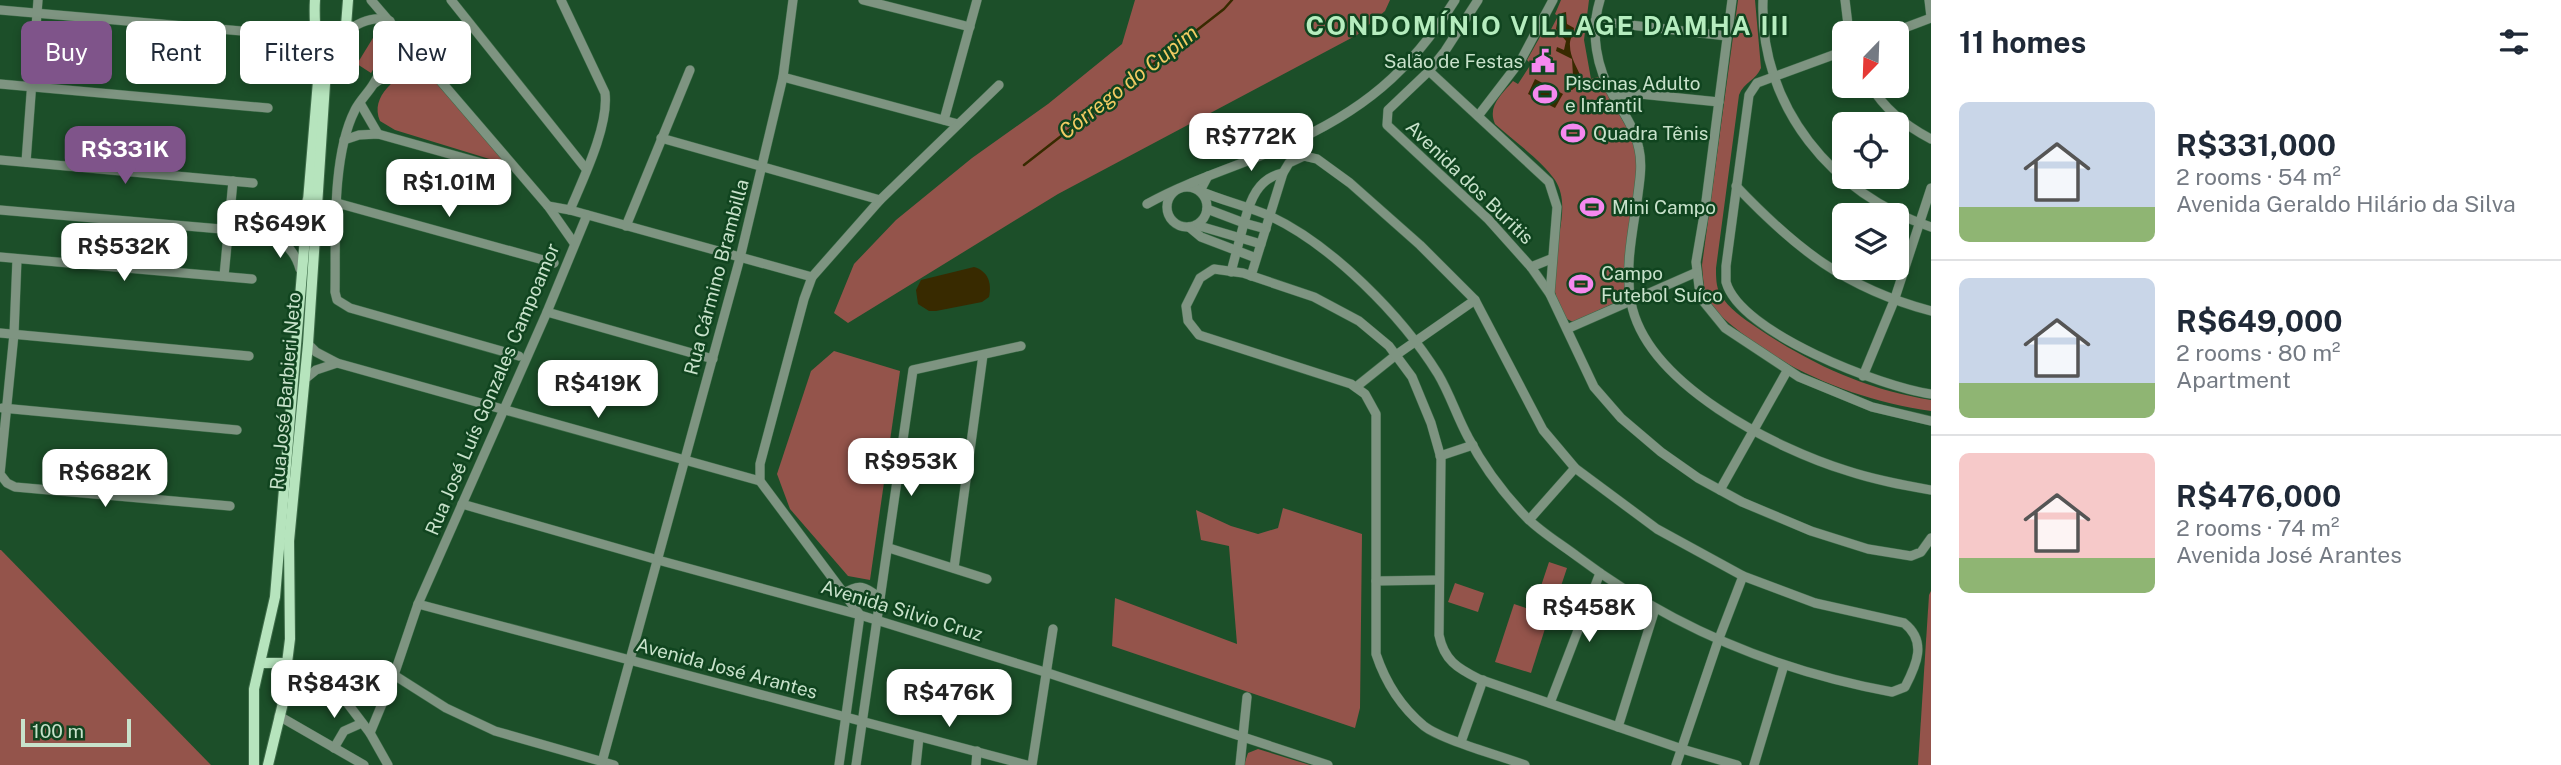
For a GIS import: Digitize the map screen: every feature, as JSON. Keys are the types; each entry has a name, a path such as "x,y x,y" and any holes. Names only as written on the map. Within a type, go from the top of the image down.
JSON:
{"main road":[{"name":"Rua José Barbieri Neto","path":"313,21 315,0"},
{"name":"Rua José Barbieri Neto","path":"345,21 348,0"},
{"name":"Rua José Barbieri Neto","path":"256,706 254,689 275,597 318,84"},
{"name":"Rua José Barbieri Neto","path":"279,716 289,678 289,541 306,379 325,84"},
{"path":"262,663 287,663"},
{"path":"256,706 268,715 279,716 268,765"},
{"path":"254,765 256,706"}],"street":[{"path":"26,162 38,0"},
{"path":"371,0 390,21"},
{"path":"451,0 586,169"},
{"path":"561,0 605,93 607,108 570,210"},
{"name":"Rua Cármino Brambilla","path":"602,762 740,258 783,76 793,0"},
{"path":"863,0 970,27"},
{"path":"944,120 977,0"},
{"path":"1167,208 1157,202 1147,204 1208,176 1283,147 1332,123 1360,105 1406,67 1455,0"},
{"path":"1478,0 1429,71 1553,188 1557,207 1550,294"},
{"path":"1478,116 1521,60 1553,0"},
{"path":"1600,0 1595,20 1598,59 1612,95 1633,130 1640,156 1639,184 1628,261 1631,301 1642,333 1665,366 1698,394 1753,431 1811,458 1847,471 1931,490"},
{"path":"1732,0 1697,272 1703,301 1725,328 1787,370 1863,404 1931,421"},
{"path":"1763,0 1766,45 1775,76 1793,118 1825,162 1866,197 1931,227"},
{"path":"1845,0 1848,21"},
{"path":"1909,26 1931,18 1929,0"},
{"path":"0,10 240,31"},
{"path":"359,24 372,19 383,18 388,21"},
{"path":"1595,20 1727,36"},
{"path":"1832,55 1757,83 1749,95 1726,275 1728,289 1741,304 1779,334 1821,357 1863,376 1931,394"},
{"path":"626,226 690,70"},
{"name":"Avenida dos Buritis","path":"1429,71 1388,110 1387,125 1471,202 1531,267 1550,294 1584,369 1607,403 1639,434 1661,452 1720,490 1788,522 1868,549 1911,556 1921,552 1931,538"},
{"path":"783,76 958,124"},
{"path":"0,84 268,108"},
{"path":"374,84 355,110 344,140 337,204 337,300 350,308 519,356"},
{"path":"442,84 548,206 574,243"},
{"path":"839,765 860,615 760,481 760,464 804,299 813,277 880,200 999,85"},
{"path":"1612,95 1640,94 1718,102"},
{"path":"1880,98 1890,111 1931,139"},
{"path":"360,103 378,134"},
{"path":"344,140 359,135 378,134 496,167"},
{"path":"661,138 880,200"},
{"path":"1251,276 1270,217 1283,173 1289,163 1304,156 1317,159 1350,183 1420,245 1475,300 1543,430 1575,468 1657,529 1743,576 1815,603 1904,623 1914,631 1919,647 1905,687 1892,692 1784,665 1718,641 1655,609 1600,573 1529,520 1493,478 1473,445 1439,376 1415,341 1386,307 1321,246 1270,217 1187,186 1170,195 1168,215 1176,225 1218,231 1261,244"},
{"path":"0,160 253,183"},
{"path":"1231,272 1248,209 1258,187 1270,176 1283,173"},
{"path":"1200,191 1208,176"},
{"path":"224,276 233,181"},
{"path":"1736,186 1769,221 1825,267 1894,301 1931,311"},
{"path":"1863,376 1894,301 1931,188"},
{"path":"1193,226 1206,216 1208,209 1200,191"},
{"path":"267,233 277,231 300,215 307,198"},
{"path":"337,204 554,263"},
{"path":"548,206 813,277"},
{"path":"1208,209 1266,229"},
{"path":"0,210 267,233 277,237 292,251 303,277"},
{"name":"Rua José Luís Gonzales Campoamor","path":"370,733 394,676 418,604 587,215"},
{"path":"1193,226 1201,237 1256,258"},
{"path":"0,257 252,279"},
{"path":"17,259 14,334 3,408 0,474 7,483 15,486 230,506"},
{"path":"1531,267 1551,259"},
{"path":"1525,765 1461,743 1425,727 1403,705 1383,675 1376,654 1376,414 1364,394 1356,387 1199,335 1188,321 1186,306 1200,278 1214,269 1251,276 1314,297 1359,321 1389,346 1412,377 1431,423 1440,456 1438,580 1441,647 1457,668 1550,704 1737,765"},
{"path":"1567,329 1684,275 1697,272"},
{"path":"1356,387 1415,341 1475,300"},
{"path":"547,312 713,359"},
{"path":"0,333 249,356"},
{"path":"308,344 316,352 337,363 760,481"},
{"path":"856,765 913,370 1021,346"},
{"path":"954,568 983,355"},
{"path":"306,379 316,370 337,363"},
{"path":"1720,490 1787,370"},
{"path":"3,408 237,430"},
{"path":"1440,456 1473,445"},
{"path":"1529,520 1575,468"},
{"name":"Avenida Silvio Cruz","path":"462,503 860,615 1048,673 1328,765"},
{"path":"889,548 987,579"},
{"path":"1550,704 1600,573"},
{"path":"1676,765 1743,576"},
{"path":"1376,581 1438,580"},
{"path":"844,594 854,587 862,587 880,598"},
{"name":"Avenida José Arantes","path":"418,604 1029,765"},
{"path":"1618,727 1655,609"},
{"path":"1029,765 1048,673 1053,629"},
{"path":"287,663 329,687 345,700 370,733 385,764"},
{"path":"1754,765 1784,665"},
{"path":"394,676 446,708 495,732 614,765"},
{"path":"1461,743 1483,680"},
{"path":"1240,765 1247,698"},
{"path":"279,716 364,765"},
{"path":"334,748 344,731 362,723"},
{"path":"916,765 919,737"},
{"path":"976,765 978,751"}],"shaded area":[{"path":"1135,0 1390,0 1385,11 1357,35 1058,194 848,323 834,313 854,264 896,220 972,158 1048,104 1122,44"},
{"path":"1561,0 1589,0 1584,40 1591,79 1598,77 1631,135 1637,164 1624,296 1621,300 1573,322 1565,318 1553,284 1562,213 1560,190 1549,173 1495,124 1493,118 1497,101 1513,81 1518,84 1531,64 1527,60 1541,35 1547,37 1558,16 1555,14"},
{"path":"1738,0 1755,0 1761,68 1739,95 1716,268 1720,294 1741,317 1797,353 1840,374 1884,390 1931,400 1931,411 1855,393 1806,373 1740,332 1720,314 1708,298 1702,265"},
{"path":"1566,12 1567,24 1574,28 1570,42 1571,54 1581,77 1572,90 1566,89 1573,76 1572,59 1556,51 1557,47 1564,50 1566,41 1556,29 1558,18"},
{"path":"373,38 371,73 359,65"},
{"name":"Piscinas Adulto e Infantil","path":"1535,79 1563,94 1555,108 1528,94"},
{"path":"392,84 438,84 509,165 395,130 380,121 378,103"},
{"path":"974,267 983,271 989,282 989,297 982,302 936,311 929,311 918,304 916,290 921,280"},
{"path":"834,351 900,371 870,580 848,576 790,509 777,474 811,371"},
{"path":"1283,508 1362,534 1360,708 1355,728 1112,646 1115,598 1237,644 1229,546 1201,540 1196,510 1231,526 1258,534 1278,528"},
{"path":"1,550 211,765 0,765"},
{"path":"1549,562 1567,568 1556,601 1538,595"},
{"path":"1455,583 1484,593 1478,612 1448,602"},
{"path":"1931,591 1931,765 1918,765 1929,595"},
{"path":"1514,604 1549,616 1531,673 1495,662"},
{"path":"1258,749 1310,765 1244,765 1248,753"}],"waterway":[{"name":"Córrego do Cupim","path":"1024,165 1232,0"}],"place":[{"name":"Salão de Festas","path":"1543,61"},
{"name":"Piscinas Adulto e Infantil","path":"1545,94"},
{"name":"Quadra Tênis","path":"1573,133"},
{"name":"Mini Campo","path":"1592,207"},
{"name":"Campo Futebol Suíco","path":"1581,284"}],"district":[{"name":"CONDOMÍNIO VILLAGE DAMHA III","path":"1548,25"}]}
